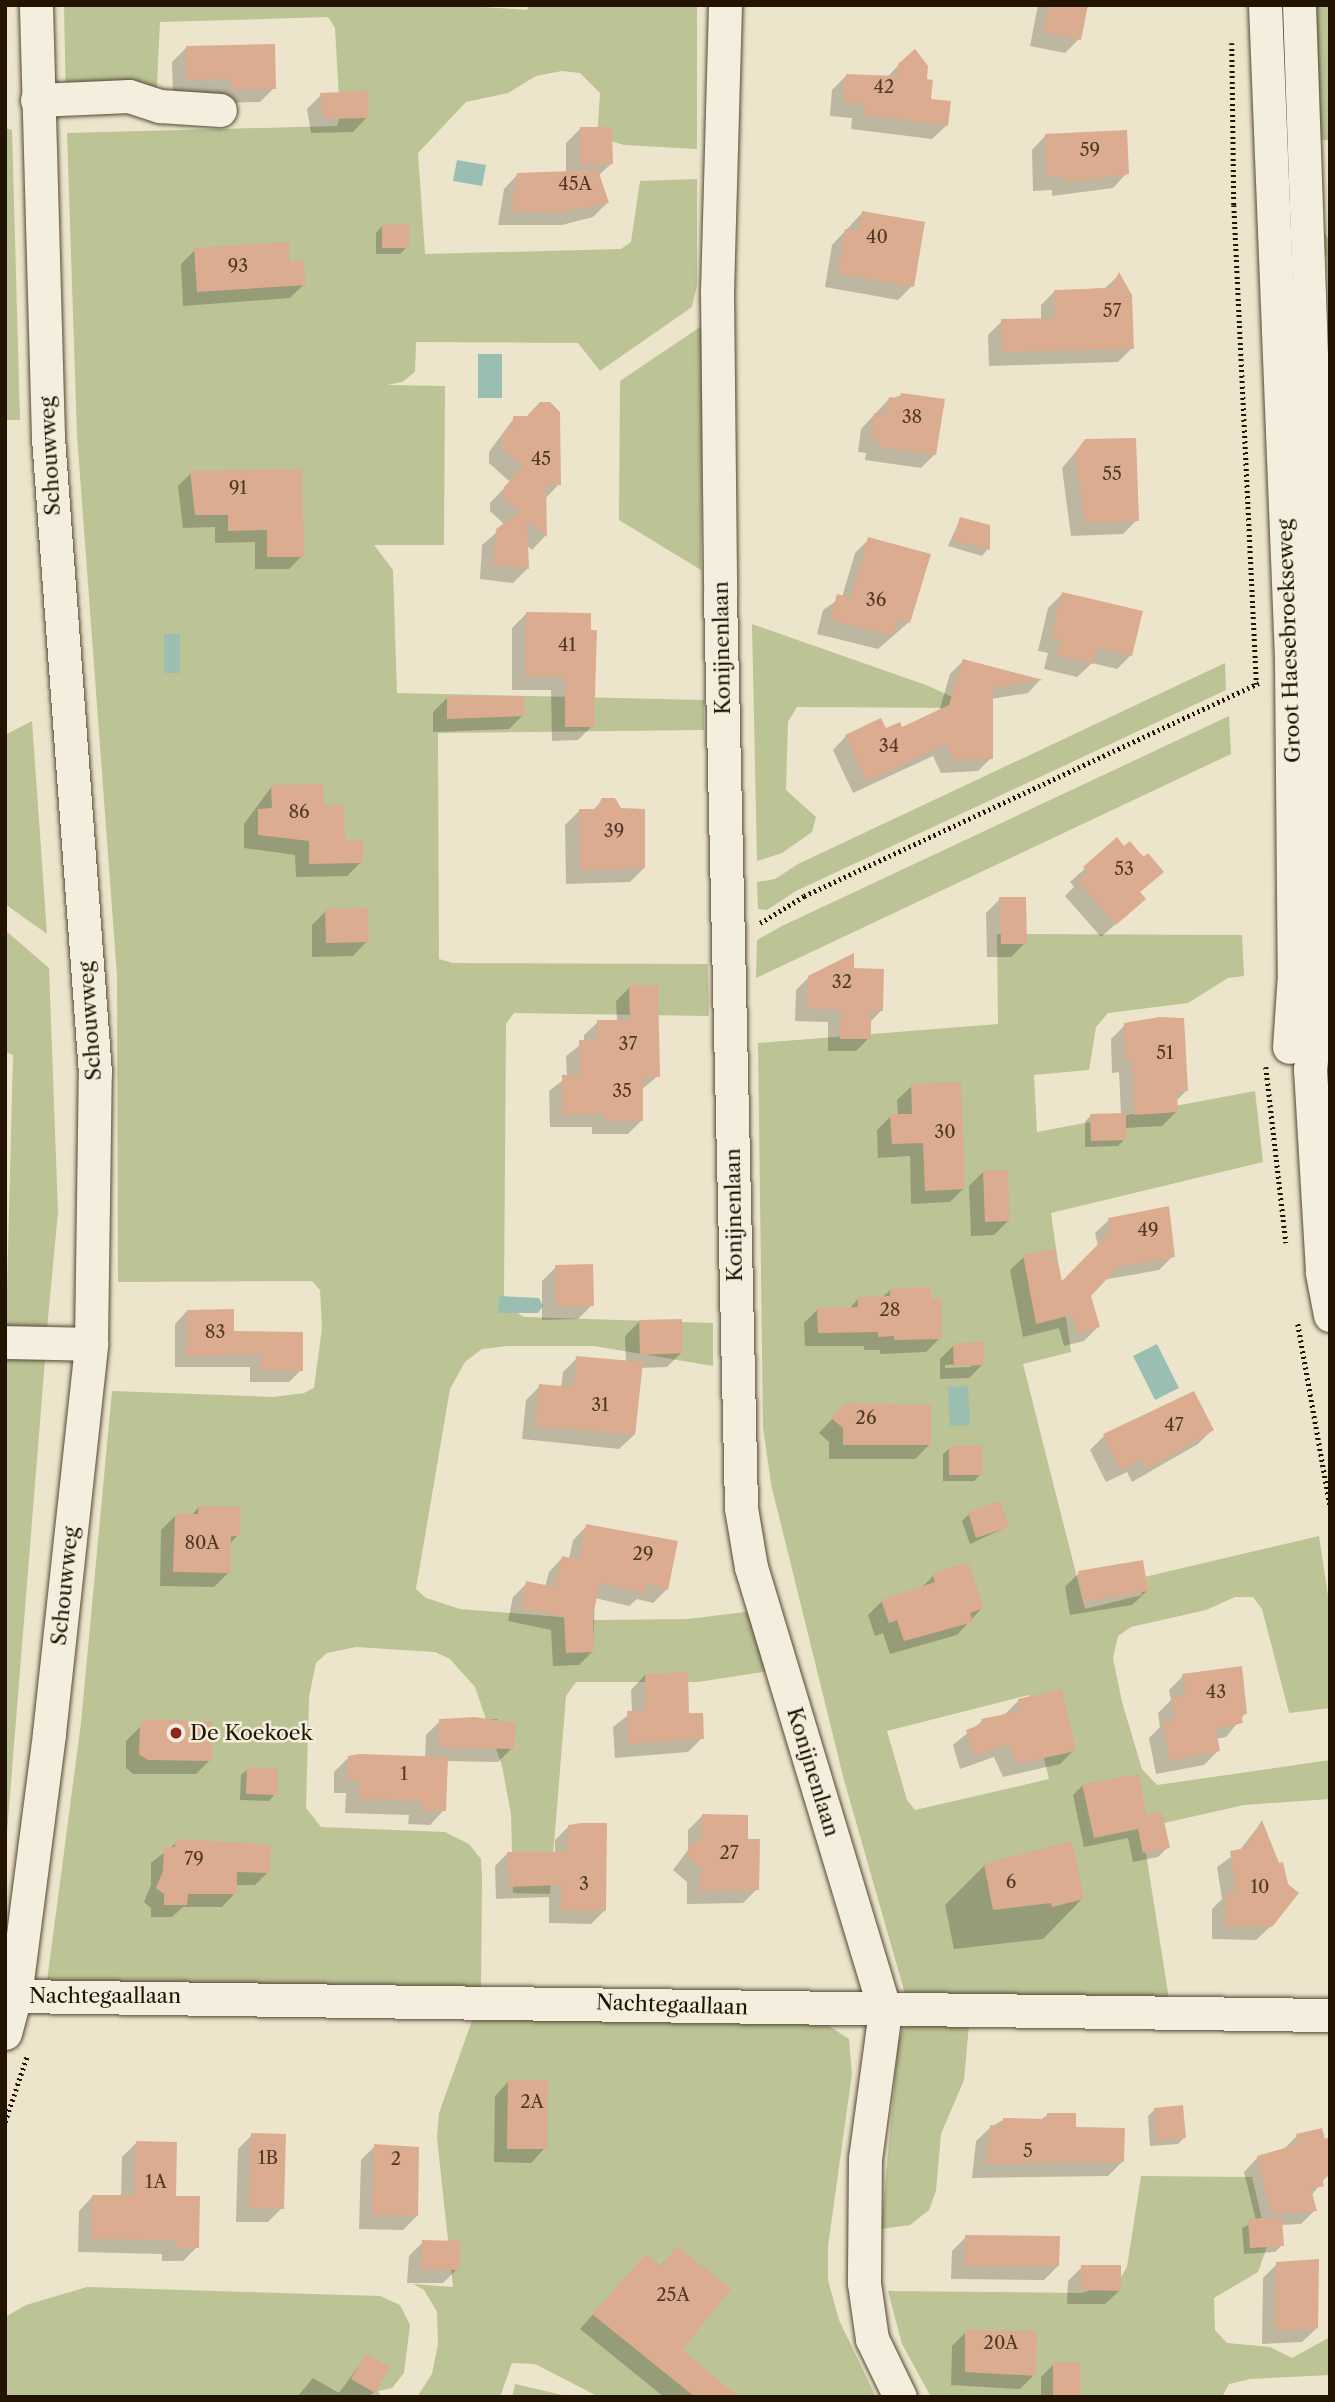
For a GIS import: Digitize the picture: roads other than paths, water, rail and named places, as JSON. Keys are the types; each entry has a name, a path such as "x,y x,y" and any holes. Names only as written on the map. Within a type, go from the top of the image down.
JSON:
{"street":[{"name":"Schouwweg","path":"5,2033 15,1996 49,1733 91,1344 95,1073 48,437 36,5"},
{"name":"Konijnenlaan","path":"725,5 717,291 741,1507 751,1567 885,2011 865,2158 863,2283 872,2339 900,2397"},
{"name":"Groot Haesebroekseweg","path":"1265,5 1289,208 1325,638 1320,976 1309,1069"},
{"name":"Groot Haesebroekseweg","path":"1299,5 1289,208 1294,974 1309,1069 1322,1273 1330,1315"},
{"path":"37,100 129,96 160,106 220,110"},
{"path":"1289,208 1330,229"},
{"path":"1291,659 1325,638"},
{"path":"5,1342 91,1344"},
{"name":"Nachtegaallaan","path":"15,1996 484,2000 885,2011 1330,2015"}],"water":[{"path":"457,160 486,165 482,186 453,181"},
{"path":"478,354 502,354 502,398 478,398"},
{"path":"164,634 180,634 180,673 164,673"},
{"path":"499,1296 539,1298 543,1306 538,1313 498,1313"},
{"path":"1157,1344 1179,1388 1155,1400 1133,1356"},
{"path":"968,1386 970,1425 950,1426 948,1387"}],"place":[{"name":"De Koekoek","path":"176,1733"}]}
